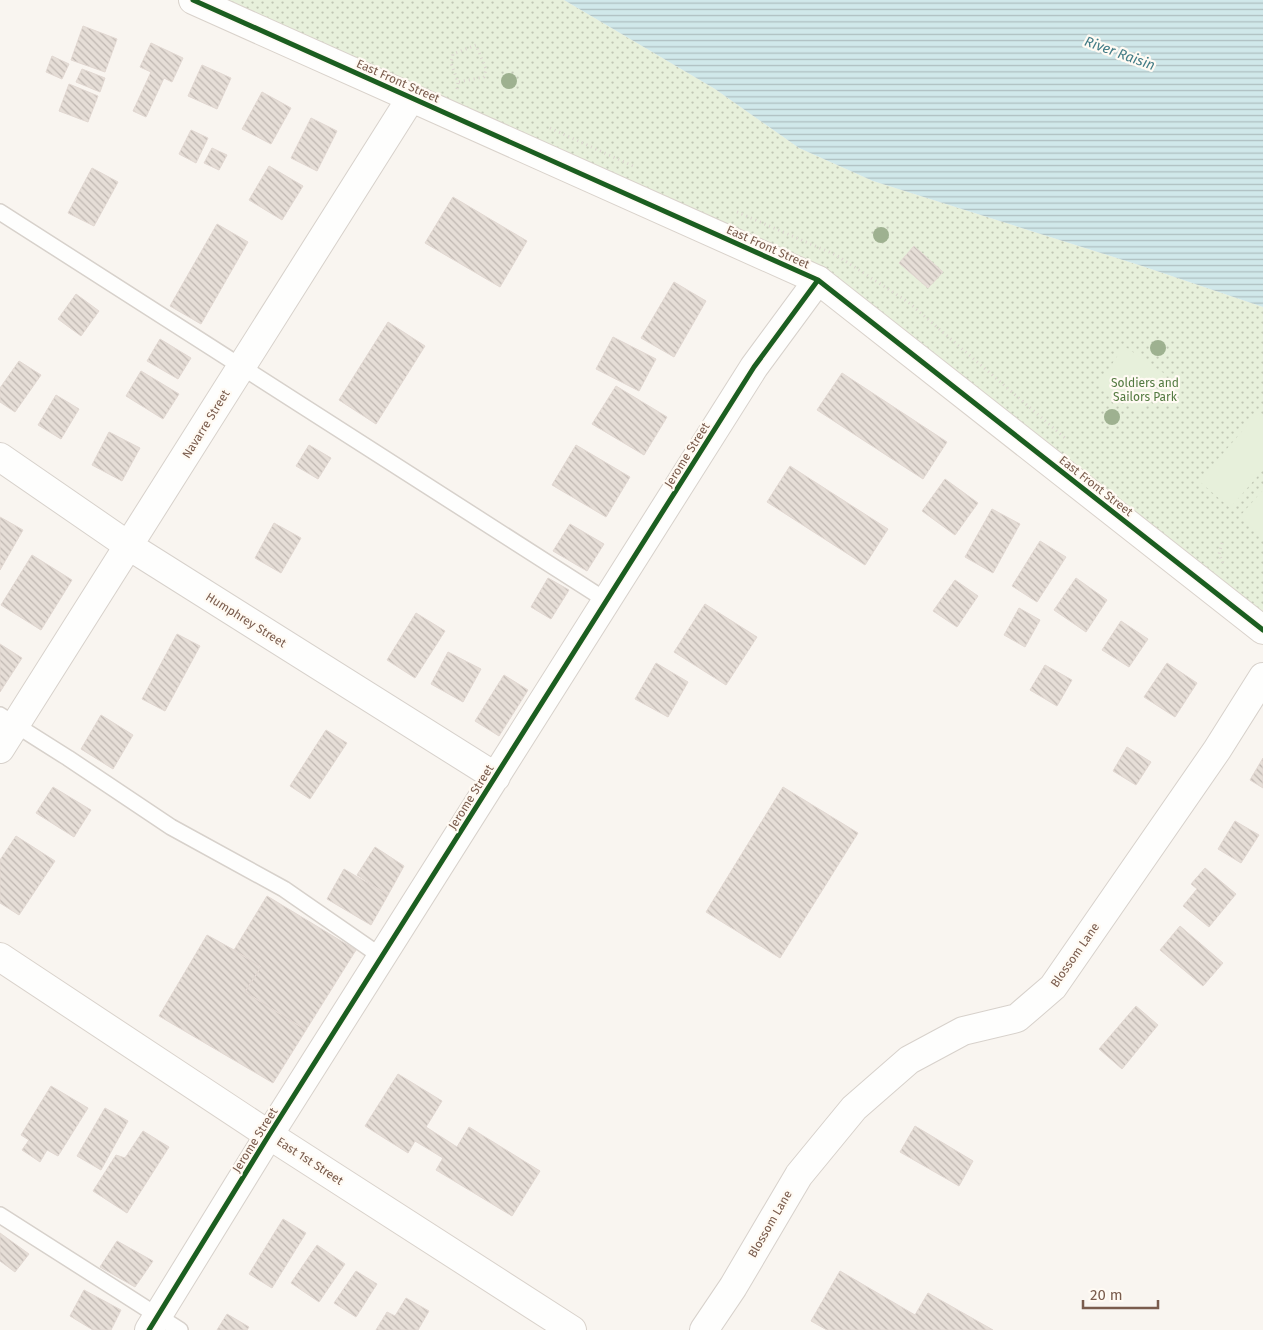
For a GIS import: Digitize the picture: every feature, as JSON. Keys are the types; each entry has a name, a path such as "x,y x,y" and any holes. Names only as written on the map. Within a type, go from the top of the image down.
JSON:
{"street":[{"name":"East Front Street","path":"193,0 818,280 1263,630"},
{"name":"Navarre Street","path":"0,749 8,720 129,546 411,98"},
{"name":"Jerome Street","path":"162,1325 269,1135 754,367 818,280"},
{"name":"Humphrey Street","path":"0,457 129,546 496,777"},
{"name":"Blossom Lane","path":"704,1330 734,1287 799,1175 854,1108 909,1060 963,1031 1017,1018 1053,987 1217,750 1263,677"},
{"name":"East 1st Street","path":"0,957 269,1135 572,1330"}],"lane":[{"path":"0,212 607,601"},
{"path":"8,720 171,827 284,889 382,957"},
{"path":"0,1215 162,1325"}],"path":[{"path":"456,90 458,82 451,63 453,54 476,44 486,69 484,77 458,82"}],"green space":[{"name":"Soldiers and Sailors Park","path":"193,0 564,0 715,89 799,148 873,181 1142,266 1263,307 1263,632 818,280"},
{"path":"1124,346 1165,374 1139,412 1098,385"},
{"path":"1257,414 1263,419 1263,470 1230,508 1199,481"},
{"path":"1263,490 1263,536 1240,516"}],"water":[{"name":"River Raisin","path":"564,0 1263,0 1263,307 1142,266 873,181 799,148 715,89"}],"building":[{"path":"83,26 117,39 105,72 71,60"},
{"path":"151,43 183,58 172,82 164,78 146,117 133,111 151,72 140,67"},
{"path":"52,56 69,64 62,79 46,72"},
{"path":"202,65 231,78 217,109 188,96"},
{"path":"82,69 105,78 100,92 76,82"},
{"path":"69,84 98,96 88,122 59,111"},
{"path":"262,92 291,108 271,144 242,129"},
{"path":"311,118 337,131 317,171 291,158"},
{"path":"191,130 208,138 196,163 179,154"},
{"path":"212,148 227,155 219,170 204,163"},
{"path":"269,166 303,186 282,220 249,200"},
{"path":"92,168 118,182 94,226 68,213"},
{"path":"453,197 527,241 500,287 425,243"},
{"path":"217,224 248,242 201,324 170,306"},
{"path":"914,246 943,272 928,288 899,263"},
{"path":"674,282 706,301 674,357 641,338"},
{"path":"76,294 99,311 81,336 58,319"},
{"path":"388,322 425,346 376,424 339,400"},
{"path":"613,337 656,359 639,391 596,369"},
{"path":"160,339 191,358 178,379 147,361"},
{"path":"19,361 41,375 15,412 0,402 0,388"},
{"path":"141,371 179,394 163,419 126,396"},
{"path":"842,373 947,442 923,479 817,410"},
{"path":"616,386 667,417 644,455 592,424"},
{"path":"56,395 79,409 61,439 38,425"},
{"path":"109,432 140,448 122,481 92,465"},
{"path":"309,445 331,458 318,479 296,466"},
{"path":"576,445 630,477 606,517 552,485"},
{"path":"790,466 888,529 865,565 767,502"},
{"path":"945,479 978,503 955,535 922,511"},
{"path":"992,509 1020,524 993,573 965,557"},
{"path":"0,517 23,530 0,570"},
{"path":"274,523 301,538 281,573 255,558"},
{"path":"570,524 604,544 587,571 553,551"},
{"path":"1040,541 1066,557 1037,602 1012,586"},
{"path":"32,555 72,580 41,630 1,605"},
{"path":"548,578 569,590 551,619 531,607"},
{"path":"1076,578 1107,600 1086,632 1054,610"},
{"path":"955,580 978,596 957,627 933,611"},
{"path":"705,604 757,637 726,685 674,652"},
{"path":"1019,608 1040,620 1025,647 1004,635"},
{"path":"416,613 445,631 415,678 387,660"},
{"path":"1121,621 1148,639 1129,667 1102,650"},
{"path":"177,634 200,646 165,711 142,699"},
{"path":"0,644 22,658 0,692"},
{"path":"448,652 481,669 463,702 431,684"},
{"path":"656,663 688,682 668,717 635,699"},
{"path":"1167,663 1197,683 1175,717 1144,697"},
{"path":"1045,665 1072,680 1057,706 1030,690"},
{"path":"504,675 528,690 499,736 475,721"},
{"path":"101,715 133,735 113,769 81,749"},
{"path":"326,730 347,743 310,799 290,786"},
{"path":"1127,747 1151,762 1136,785 1113,771"},
{"path":"1263,758 1263,788 1250,780"},
{"path":"53,787 91,810 74,837 36,813"},
{"path":"783,787 858,833 780,958 706,912"},
{"path":"1235,821 1259,835 1241,863 1218,849"},
{"path":"16,836 55,861 19,915 0,903 0,860"},
{"path":"375,847 404,866 388,895 357,875"},
{"path":"1205,868 1236,894 1209,927 1183,906 1197,889 1191,884"},
{"path":"344,869 388,895 371,925 327,899"},
{"path":"267,896 356,950 306,1030 245,992 261,967 234,950"},
{"path":"1180,926 1223,963 1203,986 1160,950"},
{"path":"207,935 261,967 245,992 306,1030 273,1083 159,1016"},
{"path":"1136,1006 1158,1025 1122,1069 1099,1049"},
{"path":"398,1074 442,1101 426,1127 457,1147 469,1127 540,1171 512,1216 436,1170 443,1158 415,1141 408,1153 365,1126"},
{"path":"51,1086 88,1108 58,1156 47,1150 40,1162 22,1150 29,1140 21,1135"},
{"path":"105,1108 128,1121 101,1170 77,1156"},
{"path":"915,1126 973,1161 959,1186 900,1152"},
{"path":"143,1131 169,1147 127,1213 93,1191 116,1155 125,1158"},
{"path":"283,1219 306,1233 272,1288 249,1274"},
{"path":"0,1233 29,1254 15,1272 0,1261"},
{"path":"117,1241 153,1261 135,1287 100,1267"},
{"path":"317,1245 345,1264 319,1302 291,1283"},
{"path":"356,1271 377,1284 356,1317 334,1303"},
{"path":"840,1271 915,1315 928,1293 993,1330 827,1330 811,1321"},
{"path":"84,1290 121,1310 111,1330 93,1330 70,1316"},
{"path":"406,1298 429,1311 418,1330 376,1330 387,1312 395,1316"},
{"path":"227,1314 249,1327 247,1330 217,1330"}],"cycle path":[{"path":"193,0 818,280 1263,630"},
{"path":"149,1330 269,1135 754,367 818,280"}]}
